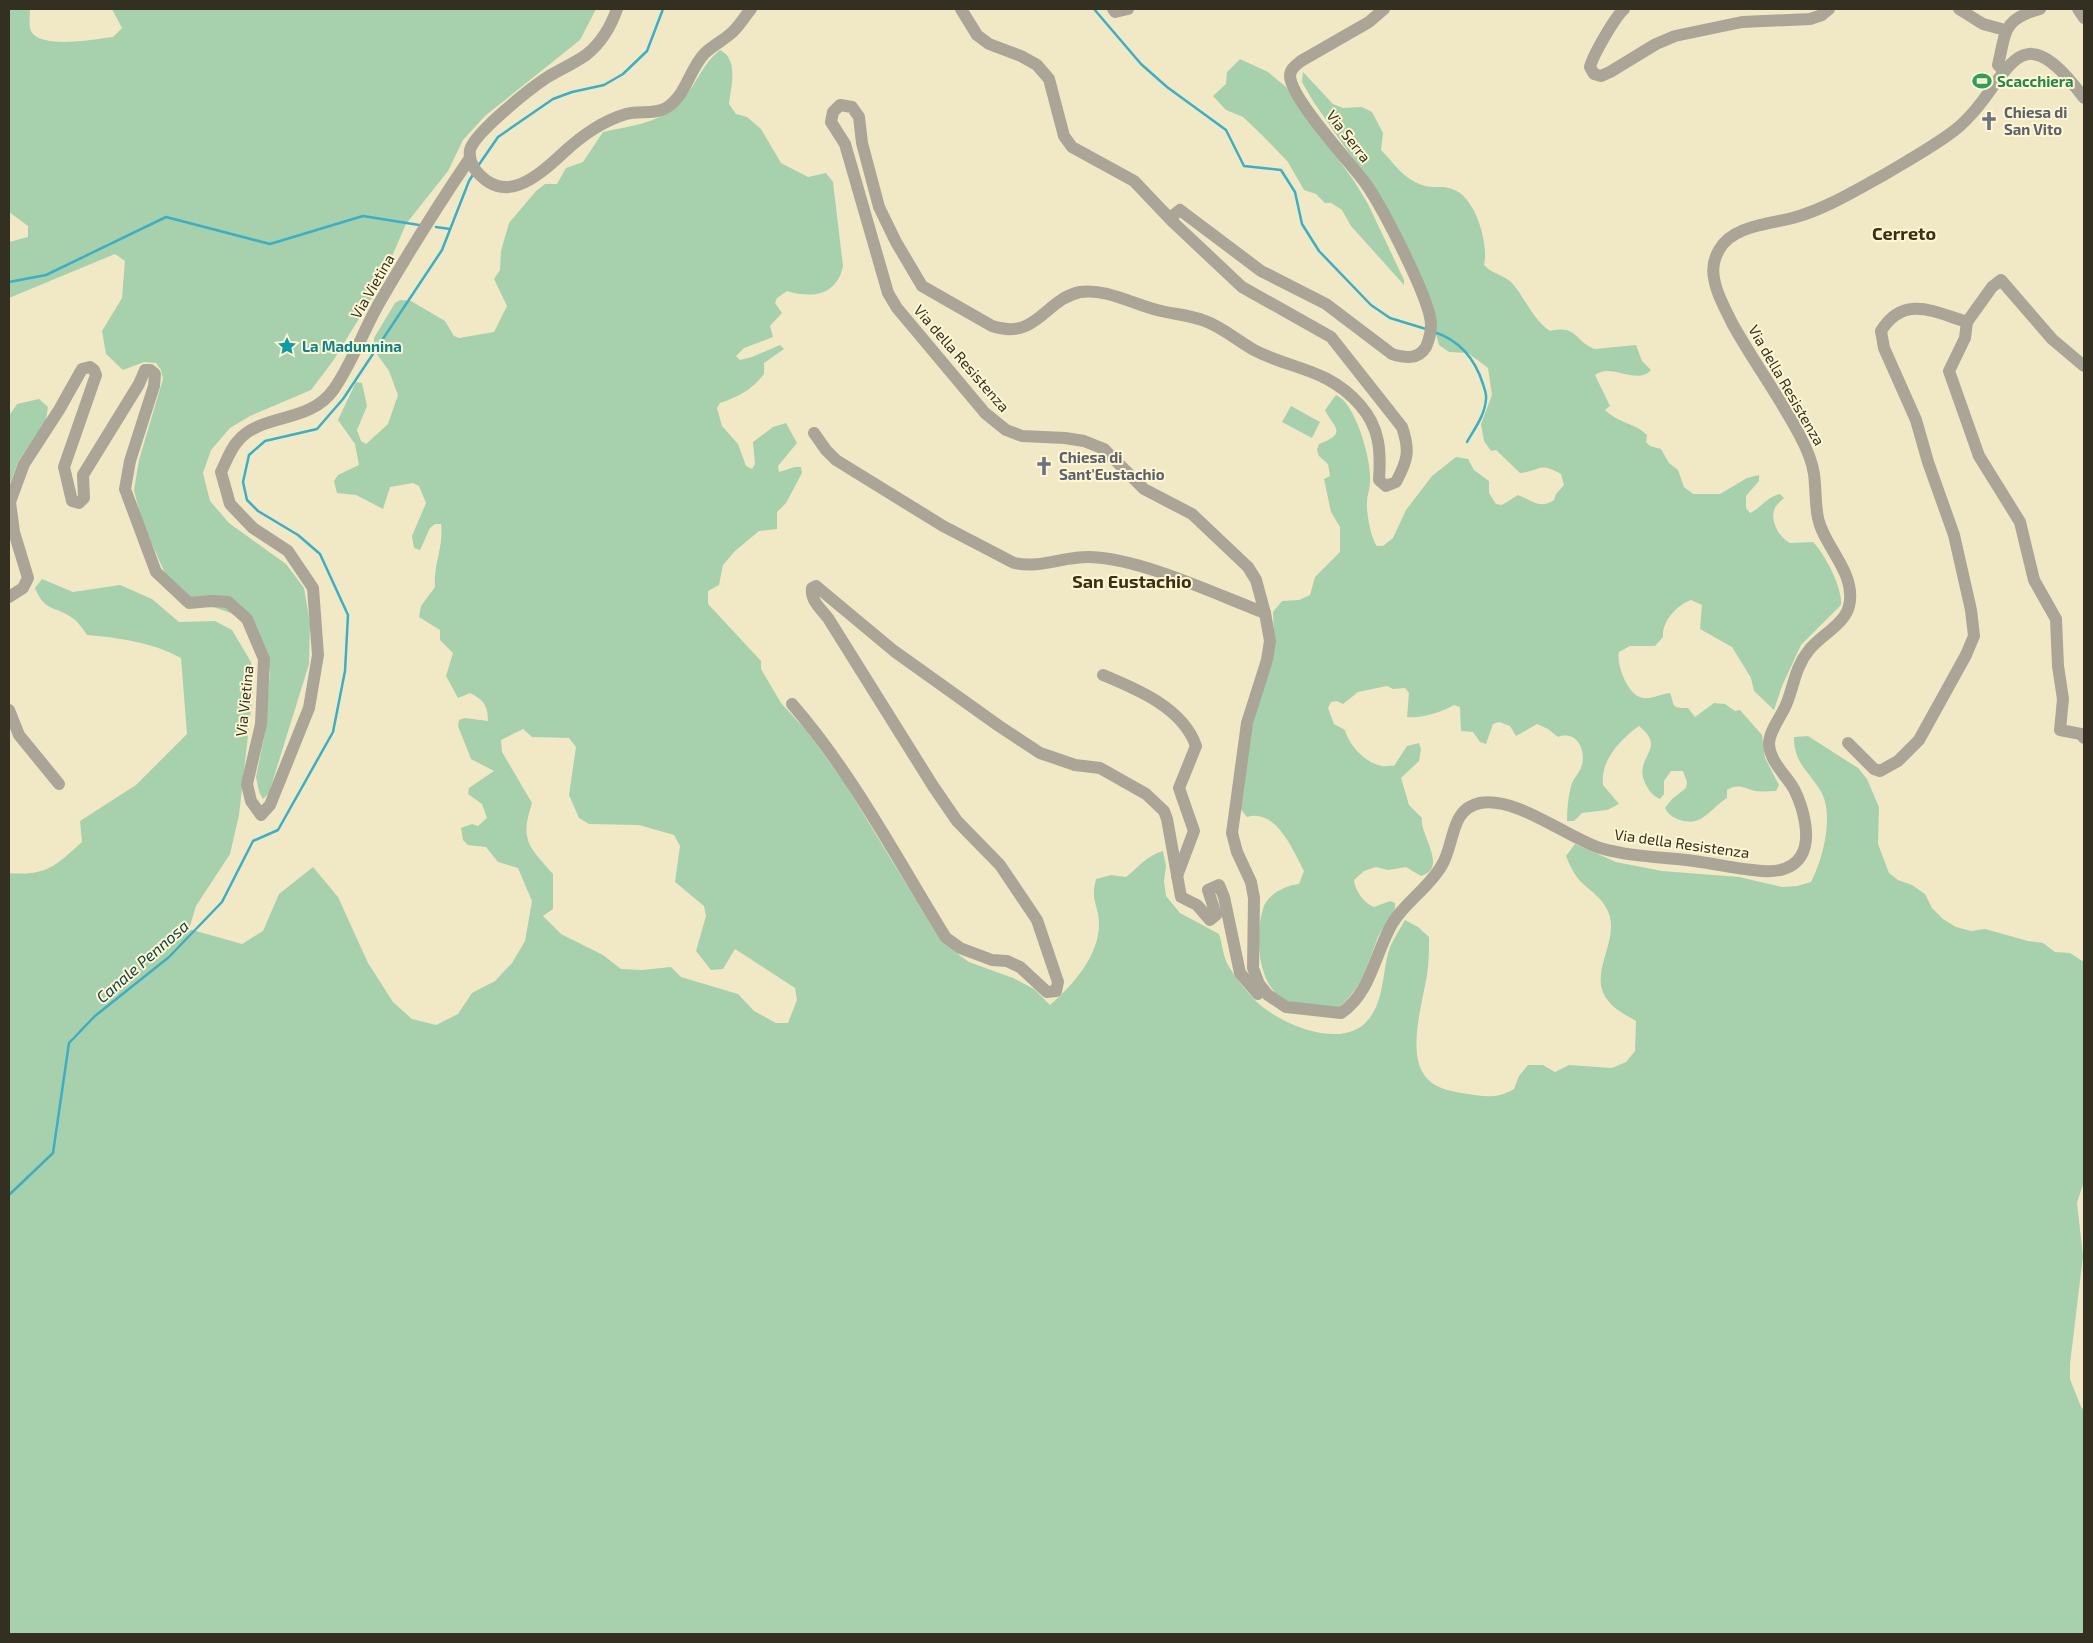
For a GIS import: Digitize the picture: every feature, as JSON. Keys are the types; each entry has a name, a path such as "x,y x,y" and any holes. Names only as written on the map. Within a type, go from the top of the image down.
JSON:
{"street":[{"path":"617,9 606,32 586,55 534,86 477,137 470,149 471,161 483,179 492,185 502,187 526,182 537,176 576,140 598,128 625,114 654,112 666,108 677,99 705,53 731,34 751,9"},
{"name":"Via della Resistenza","path":"962,9 977,34 989,44 1021,56 1037,65 1049,79 1064,136 1072,147 1134,180 1170,218 1242,287 1331,337 1402,427 1408,442 1408,452 1396,482 1386,486 1379,480 1381,446 1377,431 1359,404 1315,372 1255,351 1206,321 1154,309 1097,292 1080,292 1070,296 1036,321 1021,329 1003,330 992,326 932,292 922,286 896,242 879,207 862,143 859,117 852,107 840,105 833,112 832,122 845,144 888,293 896,308 985,413 1006,430 1022,436 1084,441 1104,449 1144,489 1192,514 1239,557 1256,580 1266,612 1270,641 1267,660 1247,723 1232,833 1237,852 1251,882 1254,898 1253,968 1259,984 1268,995 1286,1007 1341,1013 1348,1009 1366,985 1383,940 1394,920 1440,870 1451,844 1458,817 1466,808 1481,802 1495,802 1526,812 1596,847 1634,855 1690,860 1765,872 1786,869 1794,864 1802,854 1806,842 1804,815 1795,790 1773,758 1769,738 1788,702 1801,660 1813,644 1844,617 1849,607 1850,589 1818,521 1814,471 1811,460 1799,434 1742,342 1724,307 1714,282 1713,265 1720,247 1727,240 1746,230 1800,216 1838,200 1950,134 1977,108 2010,64 2026,55 2033,53 2047,56 2066,73 2084,98"},
{"path":"1114,10 1128,9"},
{"name":"Via Serra","path":"1170,218 1180,210 1261,271 1326,304 1392,354 1405,358 1413,357 1423,351 1429,341 1431,323 1409,265 1367,185 1304,104 1290,76 1292,69 1301,62 1369,22 1384,9"},
{"path":"1624,9 1616,18 1592,58 1590,67 1594,74 1601,76 1610,72 1656,44 1675,36 1742,22 1810,19 1822,15 1829,9"},
{"path":"1959,9 1983,24 2006,30"},
{"path":"2004,71 1998,64 2006,30 2018,15 2040,9"},
{"path":"2078,9 2084,18"},
{"name":"Via Vietina","path":"9,597 23,588 28,578 14,532 10,502 24,464 59,410 82,369 92,368 96,375 64,467 72,501 79,503 84,498 83,475 140,384 145,370 150,370 156,374 154,386 130,461 125,489 156,572 189,603 228,602 247,618 264,659 261,724 247,784 251,802 261,815 270,805 309,708 318,656 313,588 288,551 253,528 230,504 221,472 237,441 263,423 292,418 316,407 334,390 378,305 444,196 471,161"},
{"path":"2084,366 2052,339 2001,280 1992,287 1967,322 1965,338 1949,371 1979,456 2020,522 2034,580 2056,619 2058,666 2063,699 2060,730 2081,734 2084,738"},
{"path":"1848,743 1874,769 1880,771 1898,761 1919,740 1966,655 1974,636 1962,565 1954,534 1928,462 1916,420 1884,348 1881,331 1888,320 1905,310 1918,307 1967,322"},
{"path":"814,433 836,460 943,526 1014,564 1024,566 1043,564 1067,558 1089,557 1121,561 1266,612"},
{"path":"792,704 818,735 846,774 946,938 960,948 992,960 1007,961 1020,967 1046,992 1056,991 1058,982 1037,920 1000,865 958,821 933,786 828,618 813,600 812,588 816,586 894,651 1040,753 1075,765 1100,768 1146,794 1164,811 1167,819 1176,878 1181,897 1197,905 1210,920 1216,915 1208,890 1218,885 1224,896 1240,973 1261,998 1268,995"},
{"path":"1103,675 1141,691 1183,722 1193,736 1196,746 1179,788 1194,831 1176,878"},
{"path":"9,710 19,735 58,784"}],"green space":[{"path":"9,9 30,9 30,28 34,35 43,39 67,42 113,37 122,28 112,9 596,9 580,40 485,116 463,140 448,171 406,224 379,286 333,361 311,390 250,416 230,428 211,450 203,473 210,501 229,523 286,564 304,588 310,623 309,664 269,793 263,799 259,792 256,777 264,738 270,672 264,645 242,617 188,598 169,582 142,522 134,490 139,460 163,379 161,370 156,363 144,362 123,370 106,354 102,331 122,298 125,261 115,254 9,298 9,242 28,237 28,226 9,212"},
{"path":"720,50 726,54 732,67 729,104 736,114 747,117 761,129 781,163 808,177 826,173 833,182 843,266 840,276 830,289 806,295 787,291 777,298 775,303 782,313 770,326 773,337 744,348 736,356 740,360 752,357 780,345 784,349 764,363 764,374 755,384 739,395 720,403 717,408 722,426 738,444 746,466 752,469 755,464 753,442 773,427 786,423 797,443 778,466 779,472 801,467 802,473 786,503 777,512 777,529 759,531 735,551 723,565 719,585 708,591 708,604 761,661 761,669 781,703 806,730 844,782 942,943 969,962 1013,978 1034,989 1050,1005 1076,979 1095,947 1099,924 1094,898 1096,879 1111,875 1126,877 1148,859 1163,851 1166,866 1164,881 1166,896 1180,913 1219,934 1227,963 1242,985 1263,1007 1292,1024 1326,1034 1342,1034 1356,1029 1368,1020 1380,994 1390,947 1405,920 1418,927 1429,937 1428,967 1418,1021 1417,1049 1418,1062 1430,1082 1440,1088 1451,1091 1495,1096 1514,1089 1519,1076 1528,1065 1543,1065 1555,1072 1569,1065 1612,1068 1626,1062 1635,1051 1636,1021 1613,1007 1604,994 1601,984 1601,973 1611,928 1610,917 1602,902 1576,876 1566,856 1575,844 1616,862 1662,871 1739,877 1782,887 1797,886 1811,882 1820,861 1826,836 1827,811 1820,790 1796,753 1794,737 1808,736 1858,768 1867,779 1879,807 1878,844 1889,873 1898,880 1912,885 1925,894 1932,908 1943,919 1956,927 1971,931 1985,929 2028,941 2043,943 2055,952 2070,953 2084,962 2084,1181 2077,1203 2083,1256 2070,1364 2070,1379 2084,1410 2084,1634 9,1634 9,873 22,874 42,871 50,868 65,857 82,842 80,821 136,785 187,734 181,658 147,644 87,635 73,618 46,605 35,588 42,579 73,592 120,585 152,599 179,622 215,621 232,630 251,662 254,683 239,815 230,854 196,906 189,929 242,944 263,931 279,894 313,867 338,897 368,963 393,1002 412,1019 436,1025 458,1014 472,993 495,981 512,963 525,941 532,901 518,868 498,862 486,847 468,845 463,840 461,828 472,824 478,826 487,818 482,804 468,794 469,788 494,771 471,759 458,726 459,720 465,718 488,721 486,707 479,698 470,693 458,698 446,676 453,653 440,640 440,630 419,617 421,606 435,587 442,532 441,524 435,524 430,528 420,550 414,548 412,536 426,503 419,486 413,483 390,487 383,509 356,495 337,493 334,481 338,475 359,465 355,444 338,420 356,382 362,383 367,406 357,430 361,441 366,444 388,424 398,395 389,371 374,350 374,338 395,303 400,300 411,301 445,321 454,336 459,338 494,332 507,306 494,279 500,270 501,251 509,223 536,191 545,184 557,184 566,168 583,162 603,132 640,124 662,116 672,109 690,90 704,68","holes":["523,729 532,737 569,738 576,747 569,795 579,818 589,824 639,825 674,835 680,846 675,882 704,906 706,916 696,951 711,970 723,969 735,949 795,988 797,1000 788,1023 776,1023 754,1011 738,994 681,977 671,967 642,970 621,969 603,955 561,934 543,916 553,909 553,874 537,856 529,842 527,826 532,803 502,752 501,740"]},
{"path":"1240,59 1268,72 1286,87 1354,181 1368,204 1404,280 1404,285 1351,226 1342,210 1331,203 1325,203 1316,194 1304,190 1288,162 1262,135 1243,117 1226,110 1213,96 1226,84 1227,72"},
{"path":"1303,72 1333,104 1343,108 1362,107 1372,112 1383,133 1381,150 1406,176 1421,185 1452,189 1460,193 1468,201 1479,222 1482,234 1485,256 1484,265 1511,282 1533,314 1550,331 1559,329 1571,332 1588,346 1595,349 1636,345 1642,361 1651,370 1639,376 1609,371 1595,375 1610,406 1605,410 1615,418 1647,435 1646,442 1650,446 1661,449 1669,463 1678,470 1684,487 1693,494 1720,494 1747,478 1759,475 1759,481 1746,496 1746,508 1750,513 1772,497 1780,494 1784,498 1773,512 1776,528 1782,537 1790,543 1813,542 1818,547 1832,572 1841,598 1841,605 1801,645 1782,686 1774,710 1754,691 1751,678 1732,647 1700,629 1702,605 1691,600 1671,614 1665,625 1663,637 1655,646 1630,646 1619,652 1619,664 1624,679 1632,692 1638,696 1647,698 1670,693 1676,707 1688,708 1695,717 1714,703 1725,704 1735,711 1740,710 1762,735 1765,758 1779,785 1776,791 1755,791 1738,786 1731,788 1727,790 1727,798 1705,816 1694,821 1688,822 1675,818 1665,808 1672,799 1686,788 1687,782 1683,771 1671,771 1664,781 1664,794 1660,799 1652,794 1646,785 1643,767 1651,741 1639,726 1625,737 1613,751 1605,767 1603,785 1619,804 1607,810 1582,813 1574,821 1567,821 1571,786 1581,768 1583,759 1581,747 1570,736 1558,737 1548,729 1537,724 1516,736 1510,726 1499,722 1493,724 1486,744 1480,742 1473,732 1461,731 1460,707 1454,705 1431,714 1407,717 1409,693 1405,688 1393,689 1387,686 1358,692 1343,704 1337,701 1331,702 1328,708 1334,724 1345,730 1354,747 1364,757 1376,764 1394,766 1407,746 1419,743 1421,749 1419,761 1401,778 1409,805 1422,818 1422,825 1433,858 1433,866 1429,872 1421,876 1406,867 1388,870 1376,867 1364,871 1354,880 1358,892 1370,905 1374,907 1390,901 1395,903 1395,908 1392,917 1378,937 1367,966 1354,992 1339,1007 1310,1006 1288,1001 1274,991 1267,981 1260,957 1259,944 1260,920 1263,909 1272,895 1288,886 1299,884 1304,871 1289,842 1275,825 1267,819 1257,816 1247,817 1240,808 1246,752 1274,637 1273,612 1282,601 1299,600 1310,595 1315,577 1340,552 1340,527 1331,512 1324,479 1330,476 1328,464 1319,456 1317,450 1319,444 1328,440 1336,433 1335,425 1325,410 1336,395 1350,409 1361,434 1370,473 1367,502 1368,518 1377,546 1383,546 1393,538 1406,510 1432,476 1456,457 1468,459 1474,470 1489,481 1489,493 1496,504 1502,505 1518,495 1536,503 1549,503 1554,500 1556,494 1564,485 1561,474 1548,468 1543,467 1520,473 1496,450 1491,451 1484,441 1481,424 1492,395 1488,368 1468,353 1449,352 1439,345 1434,327 1358,166 1313,101 1302,82"},
{"path":"39,399 48,407 46,420 19,460 9,486 9,416 17,404"},
{"path":"1291,406 1320,422 1312,438 1282,422"}],"waterway":[{"name":"Canale Pennosa","path":"478,166 498,137 553,99 572,92 604,85 623,74 647,51 663,9"},
{"path":"1094,9 1141,64 1167,87 1226,130 1244,166 1281,170 1295,192 1302,224 1319,251 1371,305 1390,318 1426,329"},
{"name":"Canale Pennosa","path":"9,1195 53,1153 69,1043 95,1016 169,957 222,902 253,841 278,830 333,732 345,671 348,615 320,554 298,535 258,511 247,500 243,482 249,455 265,441 317,429 343,399 442,250 469,181 474,173"},
{"path":"9,282 46,275 166,217 270,244 363,216 419,225"},
{"path":"436,227 450,229"},
{"path":"1434,332 1451,340 1465,352 1480,375 1485,391 1484,410 1467,442"}],"place":[{"name":"Scacchiera","path":"1982,81"},
{"name":"Chiesa di San Vito","path":"1989,121"},
{"name":"La Madunnina","path":"287,346"},
{"name":"Chiesa di Sant'Eustachio","path":"1044,466"}],"district":[{"name":"Cerreto","path":"1904,233"},
{"name":"San Eustachio","path":"1132,581"}]}
